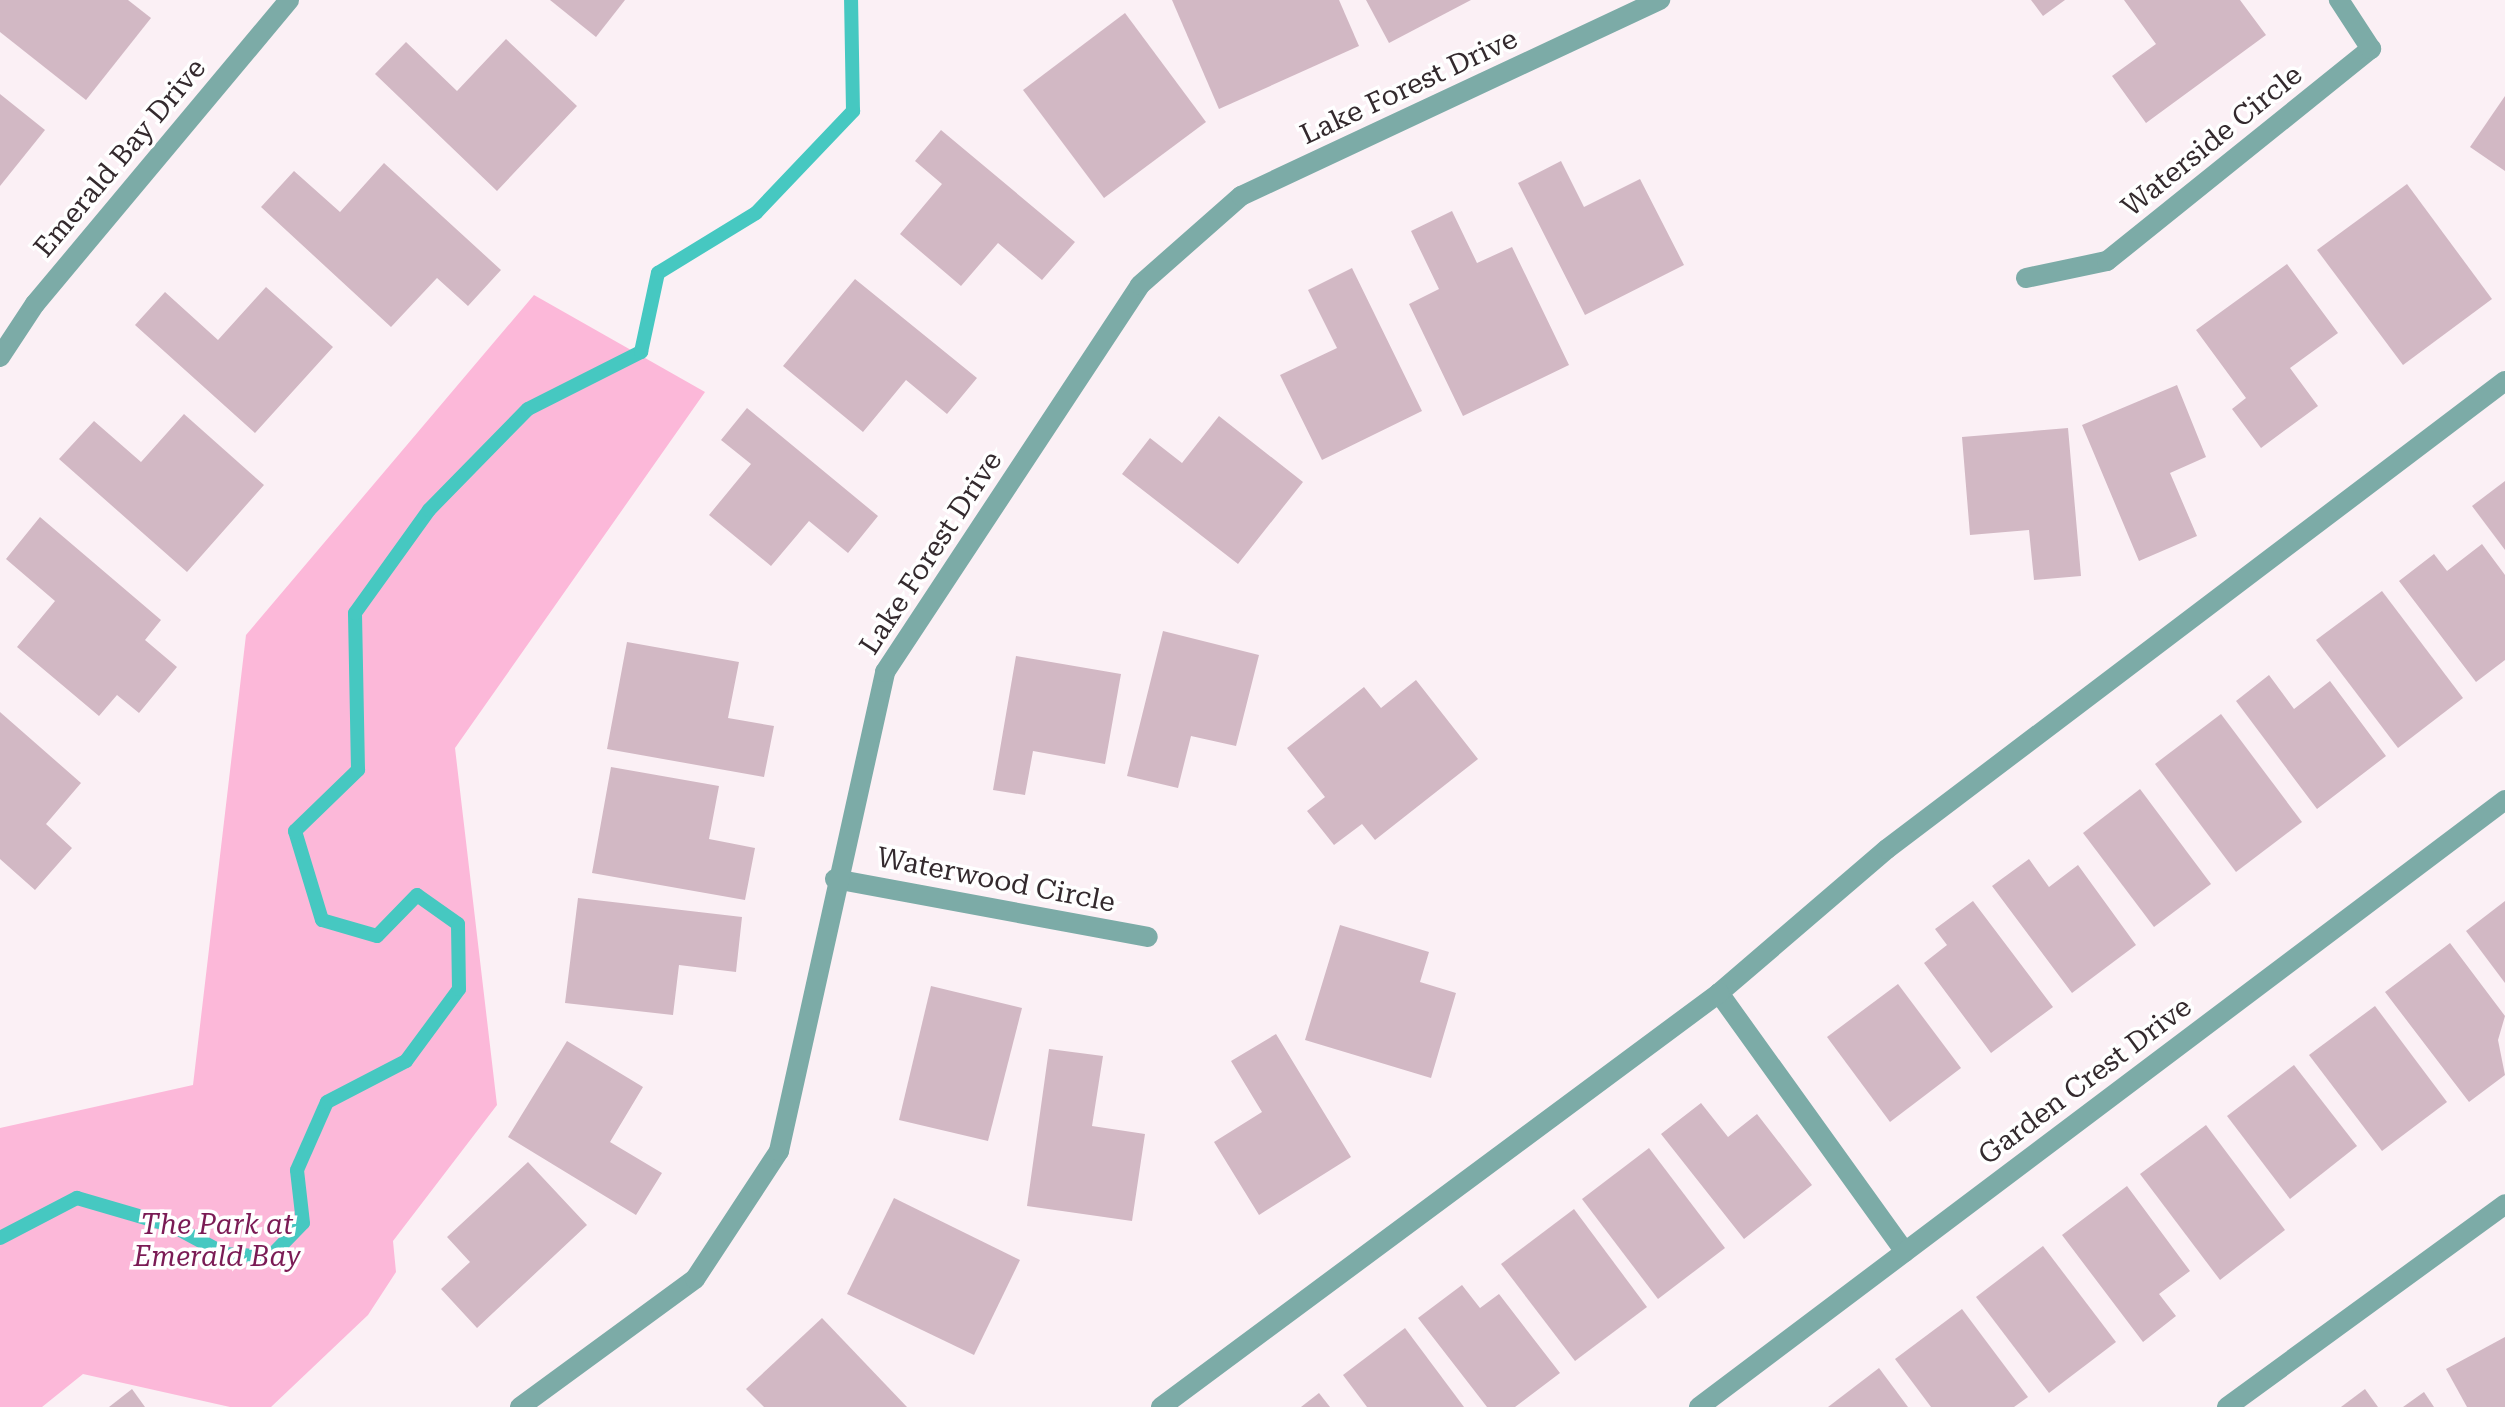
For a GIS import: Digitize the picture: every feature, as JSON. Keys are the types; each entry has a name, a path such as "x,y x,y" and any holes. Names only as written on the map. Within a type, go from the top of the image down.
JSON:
{"street":[{"name":"Emerald Bay Drive","path":"0,357 35,304 289,0"},
{"name":"Lake Forest Drive","path":"520,1407 695,1279 779,1151 835,879 885,672 1140,285 1241,196 1660,0"},
{"name":"Waterside Circle","path":"2026,278 2107,261 2371,49 2339,0"},
{"path":"1161,1407 1719,993 1887,849 2505,381"},
{"name":"Garden Crest Drive","path":"1699,1407 2505,800"},
{"name":"Waterwood Circle","path":"835,879 1148,937"},
{"path":"1719,993 1905,1252"},
{"path":"2227,1407 2505,1204"}],"green space":[{"name":"The Park at Emerald Bay","path":"534,295 705,392 455,748 497,1105 393,1241 396,1272 368,1315 271,1407 230,1407 83,1374 42,1407 0,1407 0,1128 193,1085 246,635"}],"building":[{"path":"0,0 128,0 151,18 86,100 0,32"},
{"path":"550,0 625,0 596,37"},
{"path":"1172,0 1339,0 1359,46 1219,109"},
{"path":"1366,0 1471,0 1389,43"},
{"path":"2031,0 2065,0 2043,16"},
{"path":"2124,0 2240,0 2266,35 2146,123 2112,76 2156,44"},
{"path":"1125,13 1206,122 1104,198 1023,90"},
{"path":"506,39 577,106 497,191 375,74 406,42 457,91"},
{"path":"0,94 45,130 0,186"},
{"path":"2505,96 2505,171 2470,147"},
{"path":"941,130 1075,242 1042,280 998,243 961,286 900,234 942,184 915,161"},
{"path":"1561,161 1584,207 1640,179 1684,265 1585,315 1518,183"},
{"path":"384,163 501,270 468,306 437,278 391,327 261,207 294,171 340,212"},
{"path":"2407,184 2492,299 2403,365 2317,250"},
{"path":"1452,211 1477,263 1512,247 1569,365 1463,416 1409,304 1439,289 1411,231"},
{"path":"2287,264 2338,333 2290,368 2318,406 2261,448 2232,409 2246,398 2196,330"},
{"path":"1352,268 1422,411 1322,460 1280,375 1337,348 1308,290"},
{"path":"855,279 977,378 947,414 906,380 863,432 783,366"},
{"path":"266,287 333,347 255,433 135,325 165,292 218,340"},
{"path":"2177,385 2206,457 2170,473 2197,536 2139,561 2082,425"},
{"path":"747,408 878,516 848,553 809,521 771,566 709,515 751,464 721,440"},
{"path":"184,414 264,485 187,572 59,459 94,421 141,462"},
{"path":"1219,416 1303,482 1238,564 1122,474 1150,438 1182,463"},
{"path":"2068,428 2081,576 2034,580 2029,530 1970,535 1962,437"},
{"path":"2505,481 2505,550 2472,506"},
{"path":"40,517 161,620 145,640 177,667 139,713 117,695 99,716 17,647 55,601 6,559"},
{"path":"2482,544 2505,575 2505,660 2476,682 2399,581 2434,554 2447,571"},
{"path":"2382,591 2463,698 2398,748 2316,640"},
{"path":"1163,631 1259,655 1236,746 1191,736 1178,788 1127,776"},
{"path":"627,642 739,662 728,718 774,726 764,777 607,749"},
{"path":"1016,656 1121,674 1105,764 1033,751 1025,795 993,790"},
{"path":"2269,675 2294,709 2330,681 2386,756 2317,809 2236,701"},
{"path":"1416,680 1478,759 1375,840 1362,824 1334,845 1307,811 1325,797 1287,748 1364,687 1381,708"},
{"path":"0,712 81,783 46,824 72,848 35,890 0,859"},
{"path":"2221,714 2302,822 2236,872 2155,764"},
{"path":"611,767 719,786 709,839 755,848 745,900 592,873"},
{"path":"2140,789 2211,884 2154,927 2083,833"},
{"path":"2029,859 2049,887 2078,865 2136,945 2072,993 1992,886"},
{"path":"578,898 742,917 736,972 679,965 673,1015 565,1003"},
{"path":"1973,901 2053,1007 1991,1053 1924,963 1947,945 1935,929"},
{"path":"2505,901 2505,983 2466,931"},
{"path":"1340,925 1429,952 1420,982 1456,993 1431,1078 1305,1040"},
{"path":"2450,943 2505,1016 2498,1040 2505,1075 2469,1102 2385,992"},
{"path":"1898,984 1961,1068 1890,1122 1827,1037"},
{"path":"931,986 1022,1008 988,1141 899,1120"},
{"path":"2375,1006 2447,1102 2382,1151 2309,1055"},
{"path":"1276,1034 1351,1157 1259,1215 1214,1142 1262,1112 1231,1061"},
{"path":"567,1041 643,1087 610,1142 662,1173 636,1215 508,1137"},
{"path":"1049,1049 1103,1056 1092,1126 1145,1134 1132,1221 1027,1206"},
{"path":"2294,1065 2357,1146 2290,1199 2227,1116"},
{"path":"1701,1103 1728,1137 1757,1114 1812,1185 1744,1239 1661,1134"},
{"path":"2206,1125 2285,1230 2220,1280 2140,1174"},
{"path":"1649,1148 1725,1248 1658,1299 1582,1199"},
{"path":"528,1162 587,1225 477,1328 441,1289 470,1262 447,1237"},
{"path":"2127,1186 2190,1271 2159,1294 2176,1316 2143,1342 2062,1235"},
{"path":"894,1198 1020,1260 974,1355 847,1294"},
{"path":"1574,1209 1647,1307 1575,1361 1501,1264"},
{"path":"2043,1246 2116,1342 2049,1393 1976,1297"},
{"path":"1462,1285 1480,1308 1499,1294 1560,1373 1515,1407 1487,1407 1418,1318"},
{"path":"1962,1309 2028,1397 2014,1407 1931,1407 1895,1359"},
{"path":"822,1318 907,1407 764,1407 746,1389"},
{"path":"1405,1328 1464,1407 1367,1407 1343,1375"},
{"path":"2505,1337 2505,1407 2467,1407 2446,1369"},
{"path":"1879,1368 1908,1407 1828,1407"},
{"path":"132,1389 145,1407 109,1407"},
{"path":"2365,1389 2378,1407 2341,1407"},
{"path":"2424,1392 2434,1407 2403,1407"},
{"path":"1319,1393 1330,1407 1301,1407"}],"waterway":[{"path":"0,1238 77,1198 173,1226 225,1254 270,1257 303,1223 297,1170 327,1102 406,1061 459,989 458,924 417,895 377,936 322,920 295,831 358,770 355,613 429,510 528,409 641,352 658,273 756,213 853,111 851,0"}]}
